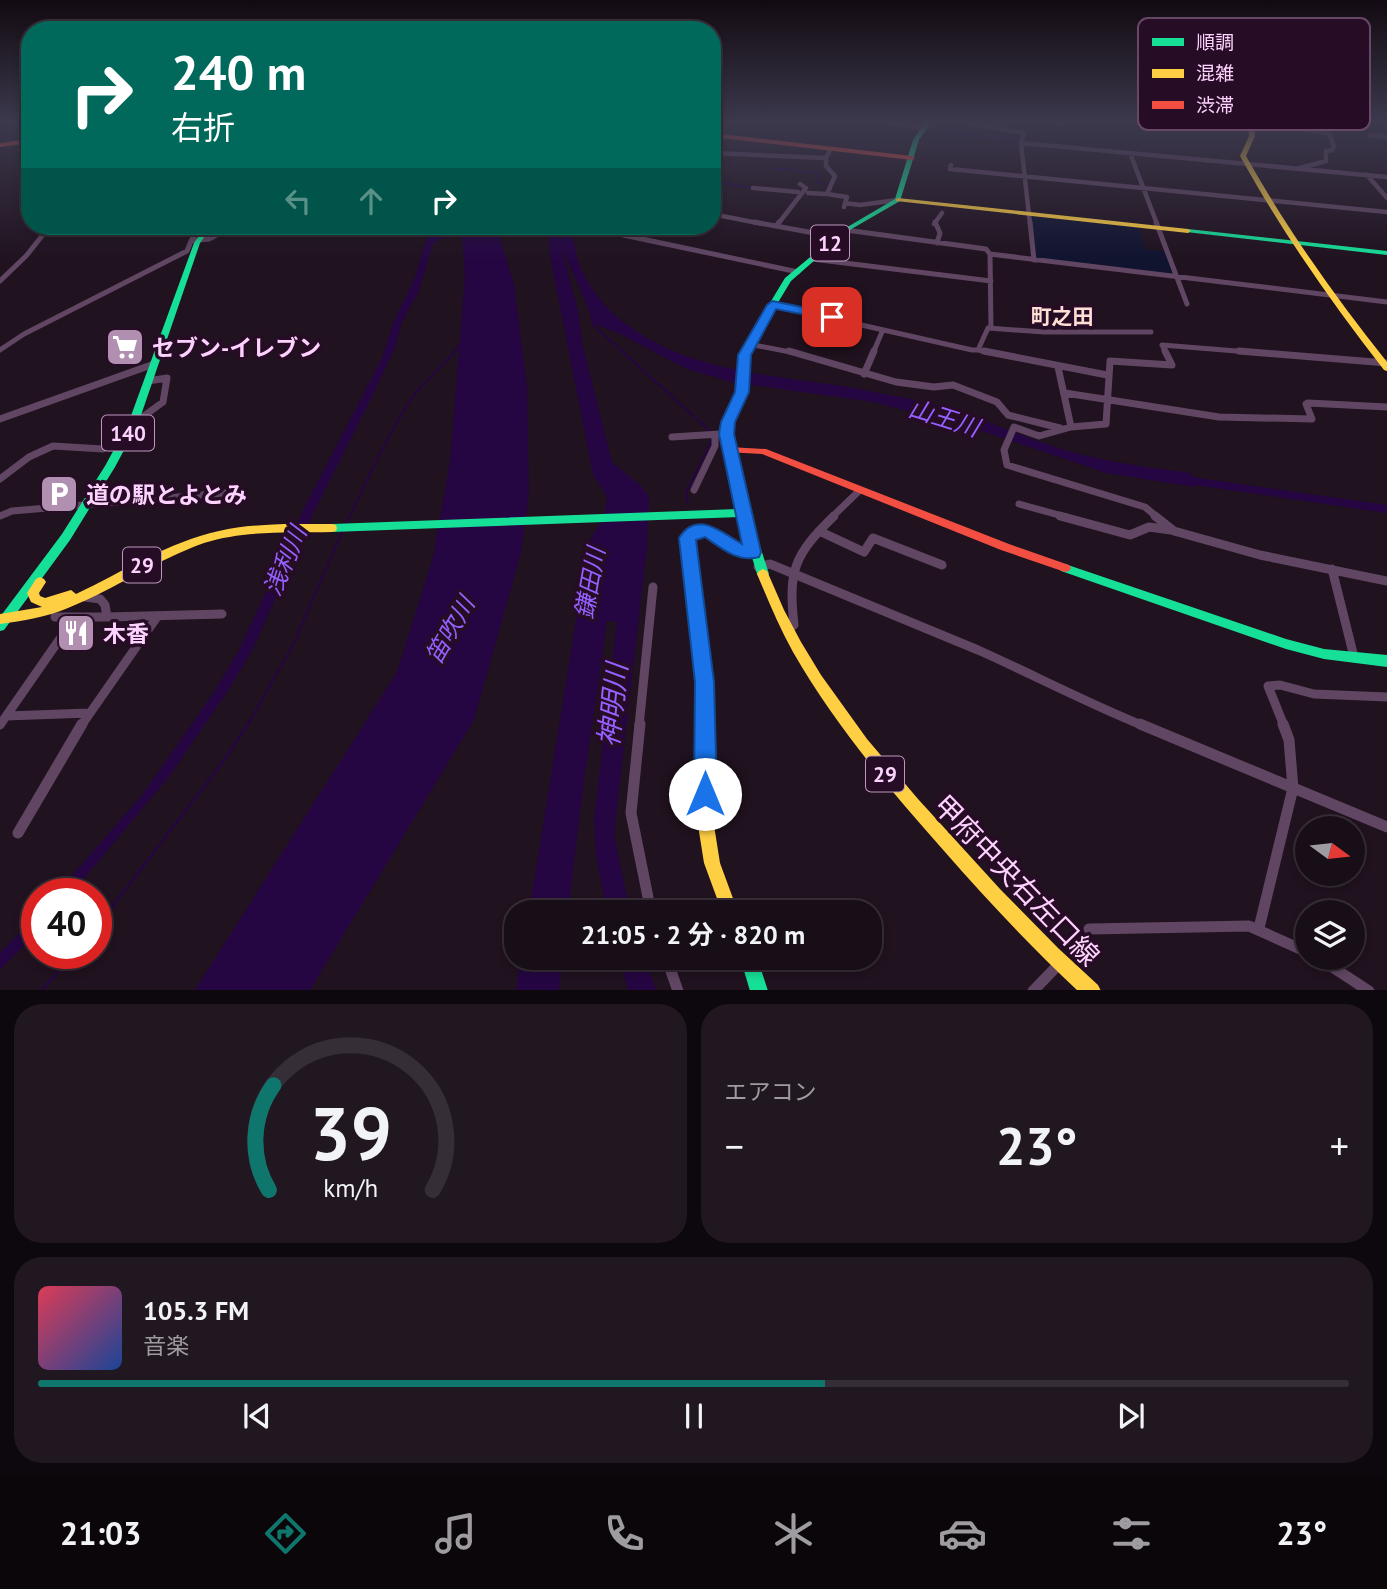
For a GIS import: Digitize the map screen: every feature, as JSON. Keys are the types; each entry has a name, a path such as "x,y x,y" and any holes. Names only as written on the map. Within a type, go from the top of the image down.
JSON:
{"main road":[{"path":"909,167 898,200 1387,253"},
{"path":"1249,167 1329,295 1386,364"},
{"name":"12","path":"742,513 729,450 721,434 742,391 743,370 749,344 788,281 841,234 898,200"},
{"name":"140","path":"2,622 87,506 130,429 195,241 201,235"},
{"path":"729,450 763,451 859,491 1046,562 1307,651 1387,661"},
{"name":"29","path":"2,622 44,612 202,538 236,531 742,513"},
{"name":"甲府中央右左口線","path":"742,513 758,567 787,629 820,687 869,755 1006,910 1092,990"},
{"path":"726,900 712,863 705,819 705,682 686,544 689,535 702,529 738,550 753,552"},
{"path":"66,537 36,586 33,593 35,599 45,603 62,599 120,576"},
{"path":"752,970 759,990"}],"street":[{"path":"827,167 835,178 827,194"},
{"path":"950,167 1387,212"},
{"path":"1024,167 1034,260"},
{"path":"1136,167 1187,304"},
{"path":"1289,167 1387,177"},
{"path":"1367,175 1387,198"},
{"path":"776,226 806,188 800,184"},
{"path":"753,188 798,192"},
{"path":"808,192 847,197 844,205 898,200"},
{"path":"937,243 940,233 934,223 942,213"},
{"path":"721,216 776,226 986,249 990,254 992,328"},
{"path":"0,281 43,235"},
{"path":"0,350 24,334 187,251 195,241 195,235"},
{"path":"195,241 217,235"},
{"path":"623,235 798,272"},
{"path":"990,254 1387,302"},
{"path":"812,259 991,281"},
{"path":"772,305 832,317 935,344 1107,375"},
{"path":"978,350 985,330 992,328 1044,332 1152,332"},
{"path":"864,374 882,332"},
{"path":"749,344 788,351 864,374 934,387 953,384 998,402 1008,415 1067,428"},
{"path":"1174,531 1145,507 1007,465 1003,456 1005,442 1014,427 1036,436 1067,428 1107,424 1107,375 1110,361 1172,365 1162,345 1386,364"},
{"path":"0,419 154,364"},
{"path":"1058,367 1065,393 1067,428"},
{"path":"0,479 29,457 52,446 103,449 163,402 167,378 148,381"},
{"path":"1065,393 1235,418 1312,419 1306,404 1308,403 1387,407"},
{"path":"673,437 721,434"},
{"path":"694,490 721,434"},
{"path":"787,629 794,625 790,589 793,575 819,531 859,491"},
{"path":"0,516 12,511 226,493 243,496"},
{"path":"1019,504 1130,535 1149,527 1174,531 1260,555 1387,581"},
{"path":"819,531 864,552 873,538 942,565"},
{"path":"758,567 770,564 977,650 1081,700 1387,827"},
{"path":"1332,569 1354,657"},
{"path":"649,900 631,813 653,587"},
{"path":"82,596 100,599 105,606 107,617"},
{"path":"55,617 222,614"},
{"path":"3,720 75,617"},
{"path":"18,833 89,713 157,617"},
{"path":"1259,928 1293,788 1289,740 1268,686 1280,685 1314,694 1387,697"},
{"path":"3,720 89,713"},
{"path":"1090,929 1249,926 1259,928 1295,946"},
{"path":"1034,990 1060,963"},
{"path":"671,970 678,990"},
{"path":"1340,970 1369,990"}],"shaded area":[{"path":"1029,214 1138,227 1145,249 1168,252 1178,277 1034,260"}],"water":[{"name":"浅利川","path":"432,235 462,235 440,239 433,244 419,291 402,322 396,345 310,520 254,647 230,688 168,778 84,878 70,878 142,795 214,692 239,650 305,506 382,358 393,323 415,277 426,240"},
{"name":"笛吹川","path":"462,235 499,235 514,284 527,385 529,494 521,553 474,720 310,990 195,990 397,672 433,557 450,462 465,276"},
{"name":"神明川","path":"549,235 572,235 578,261 599,298 626,324 671,350 719,366 925,402 1072,452 1122,463 1191,473 1194,487 1106,473 973,428 873,402 731,382 687,369 620,334 592,323 561,246 612,462 640,485 649,497 647,547 614,834 628,900 605,900 596,857 594,820 617,622 607,621 569,900 531,900 576,620 601,540 607,497 593,475 550,256"},
{"path":"21,931 21,948 0,970 0,953"},
{"path":"519,970 561,970 559,990 516,990"},
{"path":"623,970 649,970 656,990 628,990"}],"waterway":[{"path":"771,168 819,173 817,182 830,185"},
{"path":"721,183 753,188"},
{"path":"592,324 710,431"},
{"path":"346,524 403,413 418,391 459,345"},
{"path":"688,503 686,492 712,440"},
{"name":"山王川","path":"1178,479 1387,509"},
{"name":"鎌田川","path":"586,596 595,543 611,515"},
{"path":"247,726 293,645 342,532"},
{"path":"692,543 696,566"},
{"path":"112,907 225,759 248,724"},
{"path":"42,990 61,969"}],"traffic: fast":[{"path":"763,574 738,493 726,435 728,423 742,391 749,344 788,280 846,230 898,200 908,167"},
{"path":"1188,231 1387,253"},
{"path":"0,626 66,537 110,467 133,424 197,243 203,235"},
{"path":"332,528 742,513"},
{"path":"1065,568 1286,644 1324,654 1387,661"},
{"path":"752,970 759,990"}],"traffic: slow":[{"path":"1249,167 1310,265 1387,368"},
{"path":"898,200 1188,231"},
{"path":"0,619 63,605 168,553 204,539 251,530 332,528"},
{"path":"726,900 712,863 705,819 704,682 686,544 689,535 702,529 739,550 753,552"},
{"path":"763,574 796,646 862,743 994,895 1091,990"},
{"path":"40,582 33,593 35,599 45,603 71,595"}],"traffic: jam":[{"path":"729,450 763,451 1065,568"}],"place":[{"name":"セブン-イレブン","path":"125,347"},
{"name":"道の駅とよとみ","path":"59,494"},
{"name":"木香","path":"76,633"}],"district":[{"name":"町之田","path":"1062,316"}],"route":[{"path":"705,794 705,682 687,538 696,531 708,530 738,550 753,552 726,434 728,422 742,392 745,355 772,305 832,317"}]}
